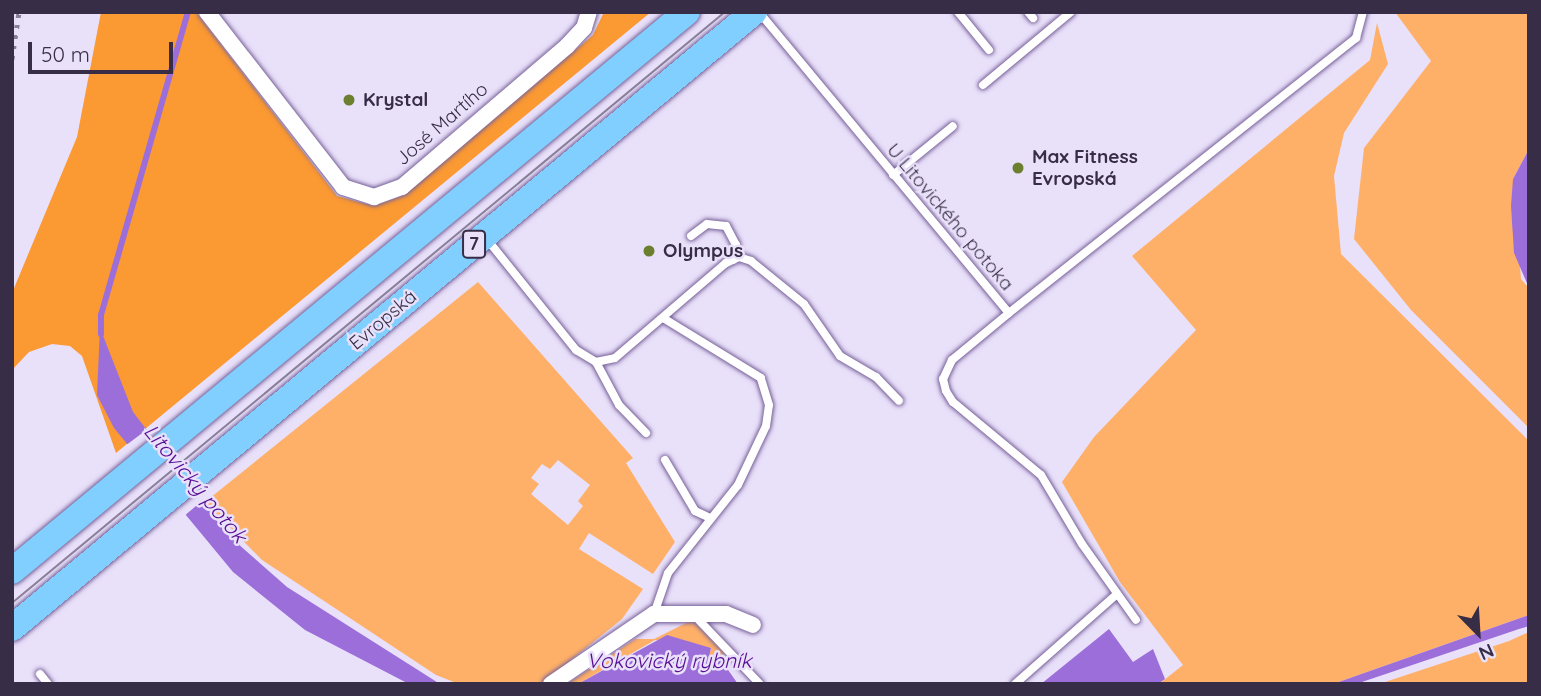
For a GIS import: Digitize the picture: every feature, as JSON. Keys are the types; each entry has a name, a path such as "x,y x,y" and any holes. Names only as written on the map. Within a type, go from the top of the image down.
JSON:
{"main road":[{"name":"7","path":"12,571 687,12"},
{"name":"Evropská","path":"12,628 754,12"}],"street":[{"name":"José Martího","path":"207,13 343,187 374,197 402,187 567,46 584,29 589,12"},
{"path":"551,684 654,614 726,614 753,625"}],"lane":[{"name":"U Litovického potoka","path":"759,12 1009,313 952,360 944,373 946,391 953,402 1041,475 1136,620"},
{"path":"958,12 989,50"},
{"path":"983,85 1071,12"},
{"path":"1009,313 1356,38 1363,12"},
{"path":"893,175 953,126"},
{"path":"596,362 615,358 733,260 736,245 726,226 707,225 691,236"},
{"path":"484,236 576,350 596,362 619,405 646,433"},
{"path":"733,260 751,261 804,304 841,356 876,377 899,401"},
{"path":"654,614 668,573 709,518 738,485 766,426 767,387 761,378 663,318"},
{"path":"665,460 695,511 709,518"},
{"path":"1015,684 1117,594"},
{"path":"691,612 760,684"},
{"path":"40,674 48,684"}],"shaded area":[{"path":"101,12 196,12 337,196 374,206 405,195 593,35 604,12 651,12 116,453 82,356 70,346 52,344 29,352 12,370 12,293 77,137"},
{"path":"1395,12 1529,12 1529,149 1513,179 1521,279 1529,288 1529,428 1411,310 1354,239 1364,148 1431,61"},
{"path":"1377,23 1388,64 1344,133 1334,176 1341,254 1529,441 1529,615 1333,684 1159,684 1183,665 1120,582 1062,482 1094,437 1196,330 1132,256 1370,60"},
{"path":"478,282 633,458 626,463 675,542 653,574 589,533 579,549 643,589 622,619 541,684 459,684 436,675 262,560 205,502","holes":["558,460 590,485 578,501 583,506 568,525 531,494 539,484 531,478 542,464 550,469"]},
{"path":"692,620 724,653 721,660 709,657 711,648 655,640 578,684 567,684 635,639 654,639"},
{"path":"1529,632 1529,684 1379,684 1509,641"}],"water":[{"path":"1529,149 1529,288 1514,253 1511,206 1513,179"},
{"path":"100,328 133,412 228,535 287,587 440,684 409,684 305,630 233,572 114,428 97,395"},
{"path":"1529,615 1529,626 1356,684 1333,684"},
{"path":"1109,629 1133,662 1153,649 1165,679 1158,684 1041,684"},
{"name":"Vokovický rybník","path":"667,635 711,648 709,657 721,660 738,684 578,684"}],"pier":[{"path":"149,428 203,500 183,517 125,446"}],"waterway":[{"name":"Litovický potok","path":"101,334 101,315 188,12"}],"tram line":[{"path":"12,603 725,12"}],"railway":[{"path":"12,59 19,12"}],"place":[{"name":"Krystal","path":"349,100"},
{"name":"Max Fitness Evropská","path":"1018,168"},
{"name":"Olympus","path":"649,251"}]}
